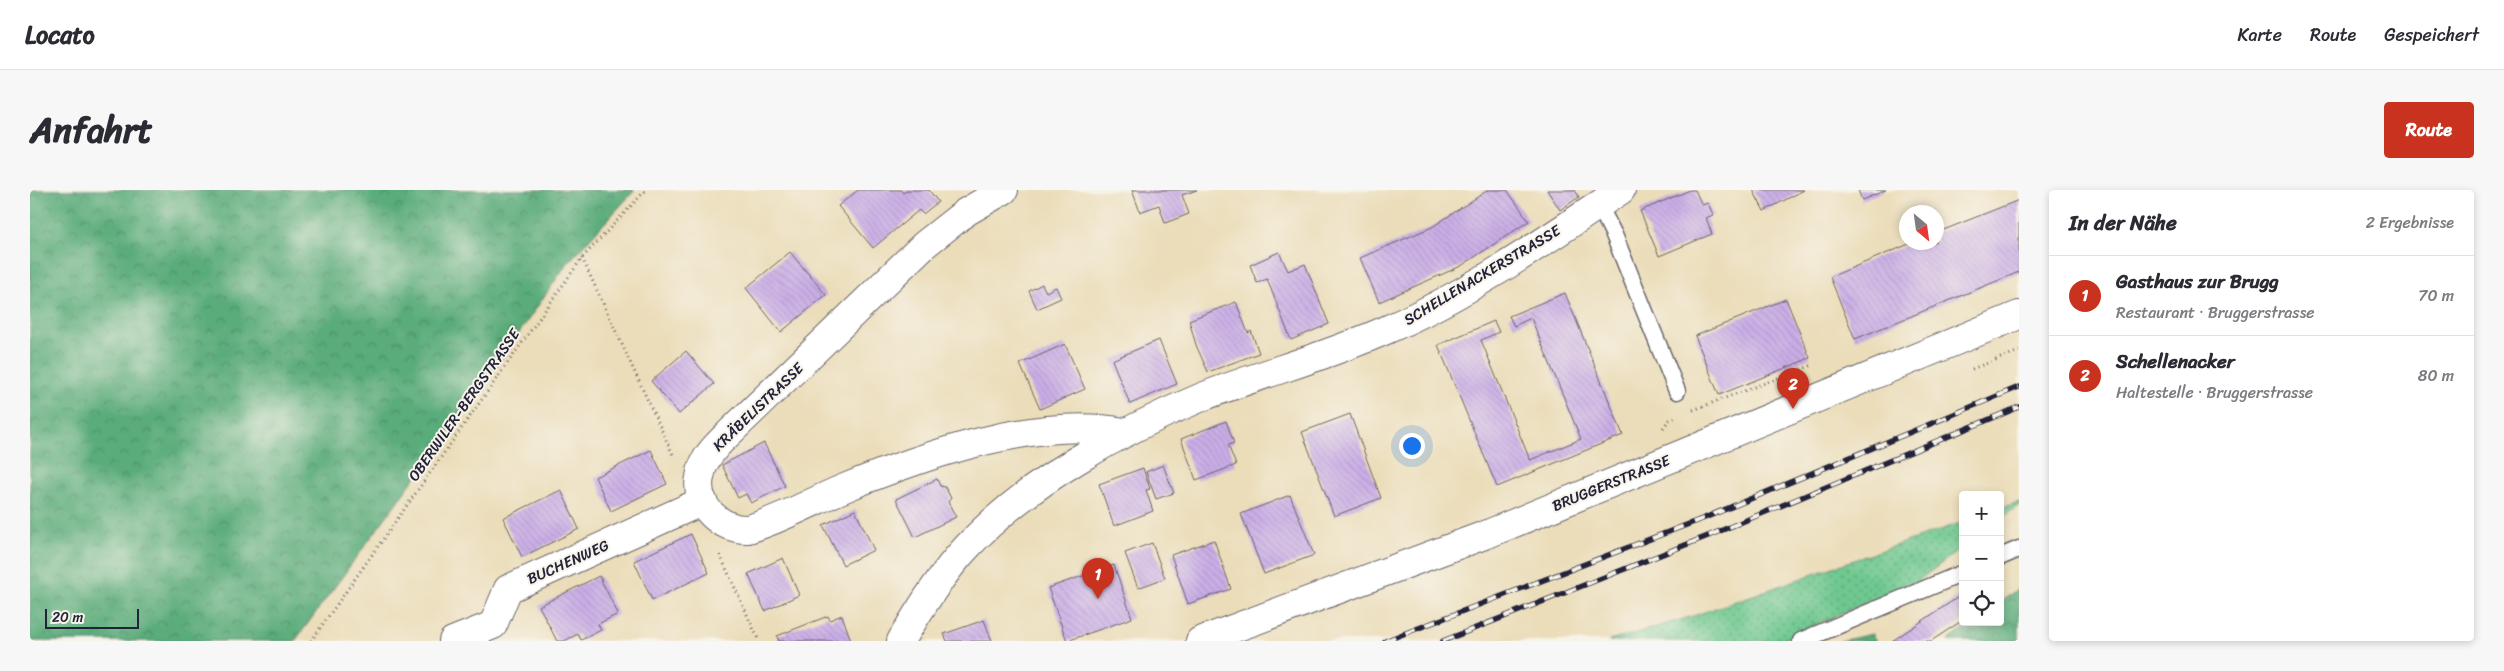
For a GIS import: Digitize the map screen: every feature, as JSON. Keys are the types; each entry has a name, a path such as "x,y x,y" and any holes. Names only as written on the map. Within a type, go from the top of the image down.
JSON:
{"street":[{"name":"KRÄBELISTRASSE","path":"707,508 699,488 702,468 721,441 924,245 945,227 995,193"},
{"name":"SCHELLENACKERSTRASSE","path":"901,641 934,587 981,533 1012,506 1043,484 1124,432 1204,397 1363,340 1412,318 1501,267 1610,197"},
{"name":"BRUGGERSTRASSE","path":"1200,641 1490,533 2019,315"},
{"path":"707,508 719,521 736,529 748,528 892,469 961,447 1065,427 1088,427 1124,432"},
{"name":"BUCHENWEG","path":"453,641 493,625 508,589 707,508"}],"lane":[{"path":"1610,197 1614,235 1677,391"},
{"path":"2004,555 2019,549"},
{"path":"1801,641 1959,575"}],"path":[{"name":"OBERWILER-BERGSTRASSE","path":"311,641 582,258 646,190"},
{"path":"582,258 675,460"},
{"path":"1975,368 2019,351"},
{"path":"1669,420 1792,371 1821,363"},
{"path":"707,508 704,521 759,641"}],"green space":[{"path":"30,190 635,190 566,265 489,377 295,641 30,641"},
{"path":"2019,502 2019,505 2004,516 2004,507"},
{"path":"1959,523 1959,550 1919,580 1778,641 1609,641 1690,617"},
{"path":"2019,588 2019,641 1948,641 1968,626 2004,626 2004,599"},
{"path":"1872,634 1876,641 1840,641"}],"building":[{"path":"858,190 901,190 903,193 907,190 929,190 938,202 923,214 919,210 873,248 838,206"},
{"path":"1132,190 1197,190 1182,195 1189,214 1165,223 1159,205 1140,212"},
{"path":"1488,190 1507,190 1529,221 1461,266 1379,302 1360,258 1432,227"},
{"path":"1547,190 1575,190 1579,197 1560,210"},
{"path":"1690,190 1695,190 1702,205 1708,203 1713,215 1706,218 1712,234 1659,256 1640,211"},
{"path":"1753,190 1804,190 1764,211"},
{"path":"1858,190 1886,190 1862,200"},
{"path":"2019,200 2019,272 1855,339 1830,277 1899,248 1899,250 1944,250 1944,230"},
{"path":"790,252 826,295 781,332 746,288"},
{"path":"1279,252 1288,271 1305,264 1329,324 1291,340 1267,279 1257,283 1250,265"},
{"path":"1042,284 1046,292 1056,287 1061,298 1037,309 1029,291"},
{"path":"1565,293 1623,435 1497,487 1438,345 1494,321 1499,332 1481,340 1530,460 1581,439 1531,318 1514,326 1509,316"},
{"path":"1786,299 1810,358 1719,395 1695,336"},
{"path":"1236,302 1248,333 1251,331 1259,353 1208,372 1196,345 1189,320"},
{"path":"1159,340 1177,384 1130,404 1112,360"},
{"path":"1065,344 1085,389 1040,409 1020,364"},
{"path":"686,351 714,384 679,414 651,381"},
{"path":"1350,414 1381,498 1334,516 1302,432"},
{"path":"1226,421 1234,443 1228,445 1236,465 1196,480 1181,439"},
{"path":"764,443 785,486 751,503 746,494 738,498 722,465"},
{"path":"651,450 667,484 611,511 595,477"},
{"path":"1163,465 1174,493 1156,499 1146,472"},
{"path":"1143,468 1150,489 1146,490 1153,511 1114,526 1099,484"},
{"path":"937,479 940,486 945,487 951,498 948,502 956,517 915,537 896,499"},
{"path":"561,490 579,529 522,557 503,518"},
{"path":"1290,495 1314,555 1264,574 1241,514"},
{"path":"855,510 874,550 843,565 823,525"},
{"path":"691,534 709,573 652,600 634,561"},
{"path":"1214,540 1231,589 1188,604 1171,555"},
{"path":"1152,543 1165,578 1138,588 1125,553"},
{"path":"783,558 799,595 765,611 748,574"},
{"path":"1114,565 1132,618 1067,641 1048,588"},
{"path":"599,576 618,614 598,624 601,630 581,640 578,634 564,641 557,641 539,606"},
{"path":"1959,597 1959,623 1931,641 1892,641"},
{"path":"842,615 851,641 779,641 777,636 828,616 830,620"},
{"path":"984,620 992,641 947,641 944,634"}],"railway":[{"path":"1385,641 1702,519 2019,387"},
{"path":"1443,641 1708,536 2019,407"}],"place":[{"name":"Schellenacker","path":"1793,409"},
{"name":"Gasthaus zur Brugg","path":"1098,599"}]}
